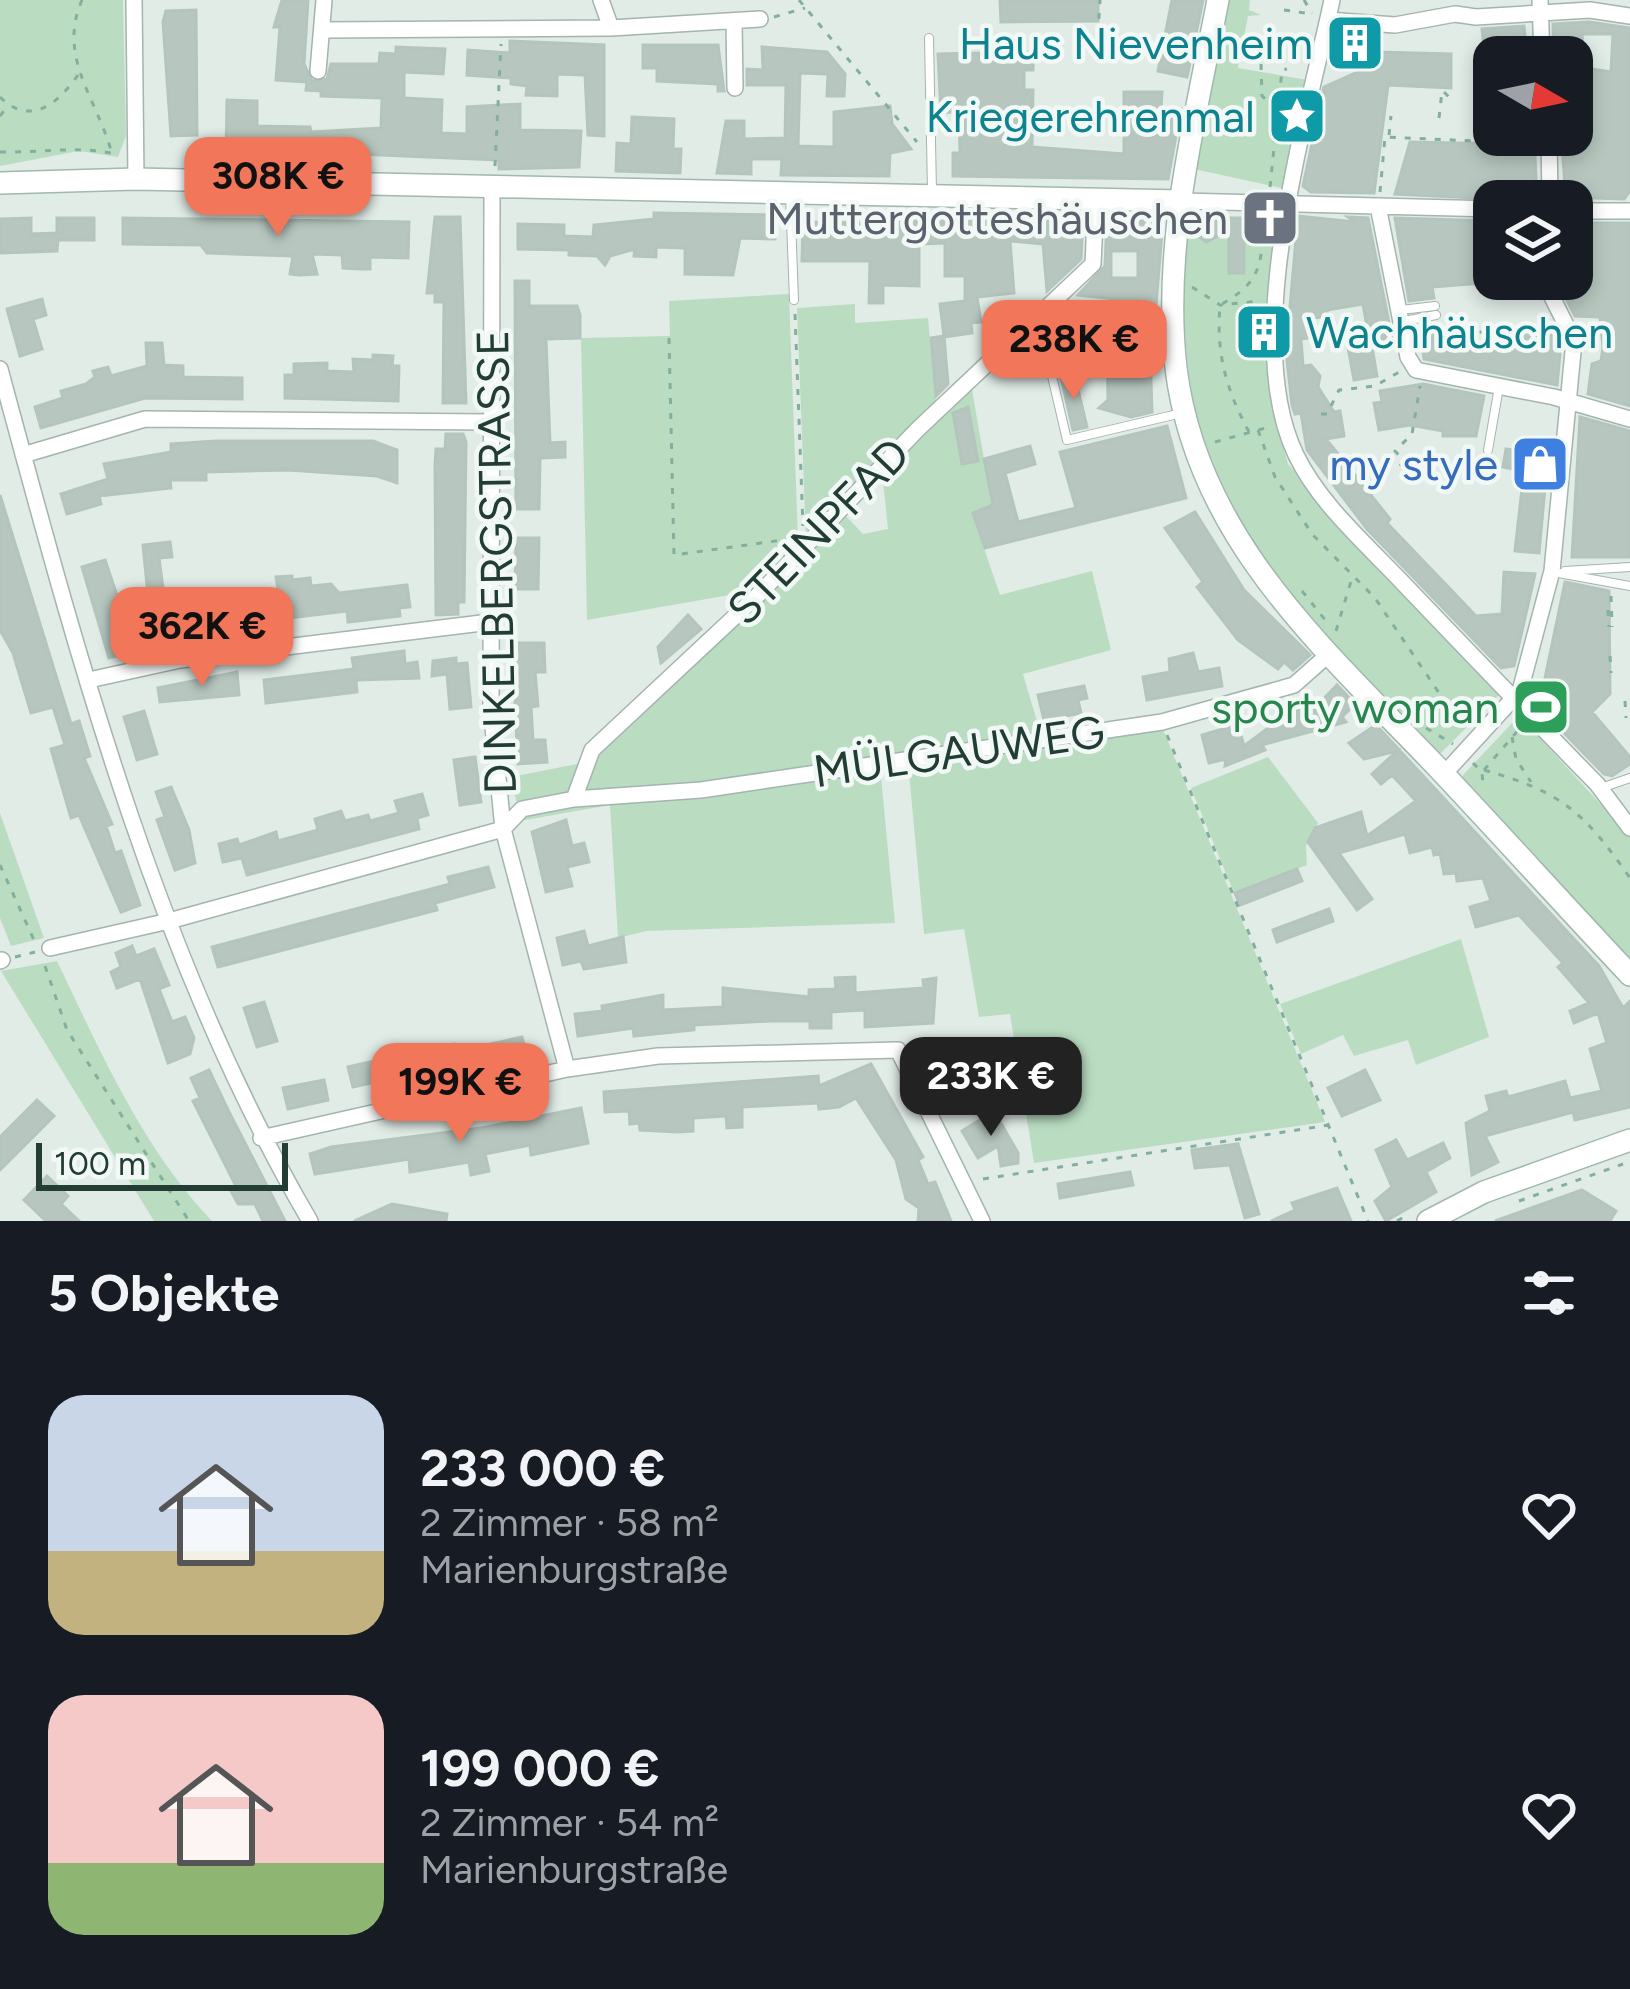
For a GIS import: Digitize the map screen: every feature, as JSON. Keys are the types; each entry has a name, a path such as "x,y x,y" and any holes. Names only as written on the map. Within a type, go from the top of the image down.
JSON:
{"main road":[{"path":"1218,0 1181,201 1173,320 1184,412 1204,480 1235,540 1334,643 1444,774 1630,975"},
{"path":"0,183 136,178 492,190 1181,201"},
{"path":"1428,1221 1484,1192 1630,1141"}],"street":[{"path":"134,0 136,178"},
{"path":"318,71 324,0"},
{"path":"602,0 611,28"},
{"path":"1333,0 1274,299 1284,422 1295,454 1329,502 1514,700 1604,786 1630,828"},
{"path":"1328,20 1405,25 1455,14 1540,6 1630,16"},
{"path":"1540,6 1541,36"},
{"path":"322,29 611,28 760,19"},
{"path":"734,21 735,88"},
{"name":"DINKELBERGSTRASSE","path":"492,190 491,706 503,829 567,1069"},
{"name":"STEINPFAD","path":"574,799 592,750 760,594 918,429 1093,264 1096,198"},
{"path":"1181,201 1473,208"},
{"path":"1378,206 1401,315 1418,369 1630,419"},
{"path":"1593,211 1630,211"},
{"path":"1444,774 1514,700 1530,666 1552,571 1572,403 1574,341 1553,300"},
{"path":"0,369 89,680 170,921 261,1138 310,1221"},
{"path":"23,455 145,419 489,422"},
{"path":"89,680 180,660 490,622"},
{"name":"MÜLGAUWEG","path":"574,799 701,790 1162,722 1294,685 1334,643"},
{"path":"45,950 170,921 503,829 522,809 574,799"},
{"path":"261,1138 567,1069 658,1056 898,1050 982,1221"}],"lane":[{"path":"929,38 932,196"},
{"path":"790,193 794,300"},
{"path":"1401,315 1436,311"},
{"path":"1052,376 1067,440 1184,412"},
{"path":"1488,450 1498,387"},
{"path":"1552,571 1630,567"},
{"path":"1552,571 1630,586"},
{"path":"1604,786 1630,778"},
{"path":"1604,786 1630,788"}],"path":[{"path":"0,152 48,154 78,147 112,154 79,73 71,36 82,0"},
{"path":"799,0 919,144"},
{"path":"1098,34 1100,0"},
{"path":"1284,10 1312,14 1304,0"},
{"path":"760,19 806,8"},
{"path":"492,190 502,30"},
{"path":"1261,64 1262,96 1276,109"},
{"path":"1220,305 1250,289 1256,278 1276,109 1282,70 1287,69"},
{"path":"0,97 9,106 40,109 60,102 79,73"},
{"path":"1439,118 1440,92 1449,92 1451,99"},
{"path":"0,116 9,106"},
{"path":"1378,206 1391,116"},
{"path":"1389,137 1473,141"},
{"path":"1190,306 1191,273"},
{"path":"1190,286 1220,305 1274,299"},
{"path":"669,338 674,555 804,537 794,300"},
{"path":"1220,305 1220,362 1249,432"},
{"path":"1401,315 1441,331 1536,330 1562,320"},
{"path":"1321,414 1327,414 1339,390 1375,386 1418,369 1412,434 1395,451 1404,460 1400,466"},
{"path":"1213,443 1284,422"},
{"path":"1209,424 1217,455"},
{"path":"1258,430 1275,477 1312,534 1384,610 1483,771 1484,788"},
{"path":"1334,643 1352,576"},
{"path":"1289,578 1320,610 1334,643"},
{"path":"1608,610 1610,627 1611,582"},
{"path":"1610,656 1611,674"},
{"path":"1625,701 1626,718"},
{"path":"1483,771 1530,716"},
{"path":"1162,722 1369,1221"},
{"path":"1418,723 1469,747"},
{"path":"1512,737 1516,759 1532,783"},
{"path":"1483,771 1532,783 1588,818 1630,878"},
{"path":"0,866 45,950 67,1030 189,1221"},
{"path":"1,961 45,950"},
{"path":"966,1188 989,1176 1330,1125"}],"green space":[{"path":"0,0 123,0 126,136 118,157 79,151 0,166"},
{"path":"1227,0 1250,0 1249,10 1261,15 1248,16 1238,68 1308,80 1286,189 1194,169"},
{"path":"1282,216 1269,340 1274,402 1288,464 1499,695 1441,753 1374,689 1274,576 1237,519 1209,458 1191,390 1184,311 1189,218"},
{"path":"789,294 798,539 803,539 758,590 587,620 581,338 670,336 669,301"},
{"path":"855,304 855,323 928,318 936,406 806,539 797,308"},
{"path":"971,384 992,505 972,513 1000,595 1092,571 1111,650 1023,674 1041,735 701,784 585,792 594,753 842,512 863,534 888,529 882,471"},
{"path":"1514,721 1524,721 1630,836 1630,958 1463,786 1463,775"},
{"path":"1162,727 1325,1122 1034,1163 1010,1014 979,1017 964,929 924,934 908,762"},
{"path":"1268,757 1318,823 1306,846 1307,865 1234,893 1191,788"},
{"path":"582,763 573,792 517,804 511,777"},
{"path":"880,766 895,923 646,931 618,938 610,805 520,821 519,814"},
{"path":"0,813 44,938 11,946 0,918"},
{"path":"1461,939 1489,1037 1416,1065 1408,1040 1354,1056 1343,1035 1301,1054 1280,1004"},
{"path":"57,961 144,1131 212,1221 154,1221 1,971"}],"building":[{"path":"282,0 308,0 304,64 312,81 327,79 331,64 379,64 380,53 396,54 396,47 445,49 443,74 404,72 404,98 442,100 441,133 467,134 467,107 520,104 520,130 581,131 579,167 499,169 499,160 356,154 226,156 227,100 257,101 257,126 310,127 311,132 381,128 382,98 321,96 321,91 306,90 307,82 276,80 280,27 274,27"},
{"path":"1000,0 1098,0 1098,21 1001,22"},
{"path":"1172,0 1203,0 1187,77 1158,71"},
{"path":"196,10 197,135 171,136 163,22 166,11"},
{"path":"1589,22 1630,28 1630,191 1624,199 1593,198 1593,180 1565,180 1563,156 1593,156 1593,69 1611,72 1613,34 1553,36 1553,24"},
{"path":"1524,26 1525,36 1483,36 1482,29"},
{"path":"1337,33 1379,36 1377,52 1451,54 1451,88 1388,85 1374,193 1311,192 1303,186 1324,87 1380,62 1332,54"},
{"path":"510,41 604,45 604,136 588,135 585,75 557,74 557,96 526,95 527,86 511,84 511,78 467,75 468,50 510,53"},
{"path":"643,45 718,45 724,91 718,91 718,84 657,81 657,68 643,68"},
{"path":"762,47 827,52 845,74 844,96 827,96 828,74 800,73 798,146 834,147 834,112 890,106 892,124 911,149 890,153 889,176 781,175 782,159 751,159 751,174 717,173 726,121 744,121 744,139 785,138 786,85 747,85 747,69 763,70"},
{"path":"1033,52 1033,70 1024,70 1024,90 1033,90 1032,147 1124,154 1124,92 1162,92 1161,109 1181,109 1168,179 953,176 953,153 960,153 959,111 941,113 938,54"},
{"path":"632,117 674,119 673,149 681,149 680,173 616,171 617,143 631,144"},
{"path":"1410,142 1473,143 1473,156 1535,156 1536,180 1473,180 1473,198 1395,194"},
{"path":"654,213 775,215 775,239 740,238 733,275 685,274 685,248 656,247 656,257 634,256 635,249 610,256 605,265 597,256 569,255 569,250 518,249 518,224 564,225 564,236 593,237 594,225 654,219"},
{"path":"868,216 1083,219 1081,259 1047,291 1043,244 1010,241 1014,293 977,297 981,322 971,323 972,333 944,337 948,384 936,396 931,338 944,336 940,304 965,301 965,276 945,276 945,243 919,244 919,286 883,285 883,303 869,303 870,261 802,261 803,222 868,223"},
{"path":"1298,216 1355,222 1348,217 1368,218 1393,343 1372,347 1377,376 1354,380 1346,336 1368,333 1363,304 1327,310 1328,317 1307,318 1308,338 1301,339 1303,366 1311,365 1320,376 1318,387 1334,412 1340,411 1344,436 1326,439 1390,519 1387,523 1476,616 1502,614 1504,572 1535,574 1514,666 1501,668 1367,529 1307,450 1301,413 1295,414 1292,405 1286,352"},
{"path":"435,217 460,217 466,403 443,403 444,302 435,302 435,293 427,293"},
{"path":"31,218 31,234 57,233 57,218 94,218 94,240 58,240 57,251 0,253 0,219"},
{"path":"123,218 409,222 408,258 370,257 370,269 361,269 343,268 342,255 312,254 317,274 290,274 293,256 207,253 201,245 123,244"},
{"path":"1197,218 1256,218 1244,224 1244,273 1229,273 1229,231 1206,242 1193,232"},
{"path":"1395,218 1473,220 1473,284 1432,287 1434,298 1409,301"},
{"path":"1107,219 1163,220 1155,317 1149,317 1152,412 1131,417 1099,408 1108,400 1107,327 1115,327 1115,299 1078,295 1105,266","holes":["1111,251 1138,251 1138,278 1111,278"]},
{"path":"1593,223 1630,223 1630,406 1588,394 1592,364 1601,361 1600,317 1575,316 1567,300 1593,300"},
{"path":"515,281 529,281 529,306 577,306 580,315 580,338 546,339 550,443 565,442 565,457 540,458 539,509 516,509"},
{"path":"42,299 46,315 33,319 42,349 20,356 7,309"},
{"path":"1507,330 1552,332 1560,354 1557,385 1424,359 1421,335 1438,334 1439,342 1467,340 1467,347 1482,350 1505,350"},
{"path":"146,343 162,343 164,365 183,366 183,377 242,378 242,399 145,398 41,428 35,407 63,398 61,391 86,384 95,377 93,371 108,367 111,376 147,366"},
{"path":"373,355 393,356 392,366 399,366 398,401 285,398 285,375 294,375 294,364 327,363 327,371 354,372 353,359 373,360"},
{"path":"1074,373 1087,427 1073,430 1061,377"},
{"path":"1423,384 1484,396 1476,436 1443,436 1443,431 1410,425 1379,430 1374,403 1382,402 1380,391"},
{"path":"968,407 978,461 962,464 953,413"},
{"path":"1580,417 1630,431 1630,557 1572,557"},
{"path":"1167,426 1186,498 985,548 973,513 993,505 984,459 1030,446 1035,464 1005,473 1018,522 1076,508 1060,452"},
{"path":"446,434 463,434 466,442 464,602 458,602 458,614 436,615 435,465 436,449 445,449"},
{"path":"373,441 397,450 397,483 377,476 288,470 206,472 206,480 170,480 171,488 99,496 101,504 67,514 61,494 108,479 104,464 171,452 171,444"},
{"path":"1506,449 1548,455 1539,553 1515,551 1524,471 1503,467"},
{"path":"0,495 71,724 79,721 90,756 84,758 112,824 106,826 115,853 121,851 140,905 121,912 79,815 71,818 51,749 65,745 53,707 31,713 13,653 0,630"},
{"path":"1195,512 1244,590 1310,655 1293,670 1284,662 1278,669 1238,640 1197,587 1203,582 1165,528"},
{"path":"516,538 539,538 538,589 515,589"},
{"path":"170,542 172,557 159,558 166,611 234,603 233,595 278,589 276,577 292,576 292,580 310,578 311,586 331,584 339,593 407,585 410,607 399,608 400,616 348,622 347,611 231,625 233,636 153,646 143,545"},
{"path":"105,560 136,651 109,658 82,567"},
{"path":"1565,582 1609,591 1610,694 1592,712 1630,757 1630,764 1612,776 1604,774 1539,707"},
{"path":"688,615 701,629 661,663 658,647"},
{"path":"512,643 544,643 545,672 535,672 538,706 531,707 533,740 545,740 547,762 518,764"},
{"path":"404,651 405,664 417,662 419,678 356,680 357,692 266,703 264,680 354,669 352,658"},
{"path":"1193,653 1198,672 1219,668 1222,686 1147,700 1143,677 1170,672 1169,659"},
{"path":"456,658 456,664 467,663 471,707 450,709 447,674 432,676 433,661"},
{"path":"237,672 239,695 160,702 158,688"},
{"path":"1337,685 1355,704 1342,717 1346,722 1262,745 1265,750 1225,766 1226,759 1209,763 1202,735 1229,727 1231,734 1240,732 1244,746 1271,726 1269,720 1302,708 1305,718"},
{"path":"1084,686 1087,698 1078,700 1081,713 1044,720 1038,695"},
{"path":"144,711 157,754 137,760 124,717"},
{"path":"1376,725 1599,966 1623,1008 1630,1001 1630,1107 1575,1120 1573,1112 1485,1136 1498,1162 1472,1175 1466,1123 1490,1111 1486,1096 1506,1091 1508,1097 1565,1081 1570,1098 1602,1091 1590,1049 1607,1043 1598,1013 1574,1023 1570,1011 1589,1003 1558,967 1563,963 1519,915 1476,927 1470,907 1491,901 1483,878 1457,881 1456,873 1444,874 1440,853 1434,855 1432,847 1410,853 1405,834 1339,853 1372,899 1357,910 1308,842 1315,828 1361,812 1367,836 1416,801 1392,775 1381,784 1372,774 1397,751 1364,759 1349,743"},
{"path":"475,757 481,802 460,805 454,760"},
{"path":"171,787 189,830 195,863 175,870 157,820 165,817 156,792"},
{"path":"422,794 428,815 417,818 419,829 247,875 242,858 223,862 219,844 237,839 239,845 276,832 278,841 318,830 315,819 341,811 345,821 368,815 370,821 399,813 395,801"},
{"path":"566,820 572,846 584,843 589,862 567,867 572,886 546,892 532,832"},
{"path":"488,867 494,887 435,903 437,910 218,967 212,947 450,884 448,877"},
{"path":"1297,869 1302,881 1240,905 1235,893"},
{"path":"1329,909 1333,921 1277,942 1273,930"},
{"path":"584,931 588,946 623,937 626,962 584,969 581,961 563,965 557,938"},
{"path":"132,946 136,956 154,949 169,985 159,989 172,1022 185,1017 194,1038 190,1054 168,1063 140,979 117,988 111,972 121,967 116,953"},
{"path":"855,977 855,993 924,988 923,980 936,978 933,1023 865,1027 865,1010 831,1012 831,1028 810,1028 810,1021 770,1021 694,1025 694,1030 634,1036 633,1028 578,1036 575,1014 603,1011 602,1006 663,995 663,1010 723,1007 723,988 809,997 809,990 836,989 835,978"},
{"path":"264,1002 277,1041 257,1047 244,1008"},
{"path":"522,1037 527,1058 487,1067 482,1046"},
{"path":"454,1044 459,1065 419,1073 414,1052"},
{"path":"388,1058 393,1078 353,1087 348,1067"},
{"path":"871,1064 923,1157 918,1160 928,1184 935,1182 951,1221 918,1221 919,1208 906,1199 896,1160 856,1098 839,1107 819,1109 818,1103 742,1107 742,1127 727,1128 726,1116 693,1118 693,1131 677,1132 640,1130 639,1123 630,1124 629,1111 605,1112 604,1092 818,1076 819,1086"},
{"path":"967,1065 978,1088 989,1082 1005,1102 985,1112 973,1091 959,1099 947,1075"},
{"path":"209,1070 285,1221 263,1221 255,1204 238,1204 231,1191 237,1188 193,1101 200,1098 191,1078"},
{"path":"1365,1070 1380,1100 1342,1116 1328,1088"},
{"path":"324,1080 328,1100 288,1109 283,1088"},
{"path":"37,1100 54,1116 0,1170 0,1137"},
{"path":"581,1108 588,1143 531,1155 530,1145 485,1154 489,1171 471,1175 469,1162 410,1172 409,1159 315,1174 310,1154 331,1147 481,1128"},
{"path":"994,1111 1018,1153 1018,1163 1001,1166 998,1146 978,1158 962,1131"},
{"path":"1396,1140 1407,1160 1443,1143 1450,1158 1426,1172 1436,1192 1386,1221 1375,1201 1392,1187 1376,1150"},
{"path":"1238,1144 1259,1214 1245,1218 1230,1165 1195,1168 1192,1150"},
{"path":"1130,1172 1133,1185 1060,1198 1058,1184"},
{"path":"47,1176 68,1196 61,1204 79,1221 46,1221 24,1200"},
{"path":"1337,1188 1351,1221 1271,1221 1295,1210 1292,1203"},
{"path":"1582,1190 1616,1211 1610,1221 1495,1221"},
{"path":"392,1204 447,1214 446,1221 354,1221"}],"place":[{"name":"Haus Nievenheim","path":"1355,43"},
{"name":"Kriegerehrenmal","path":"1297,116"},
{"name":"Muttergotteshäuschen","path":"1270,218"},
{"name":"Wachhäuschen","path":"1264,332"},
{"name":"my style","path":"1540,464"},
{"name":"sporty woman","path":"1541,707"}]}
